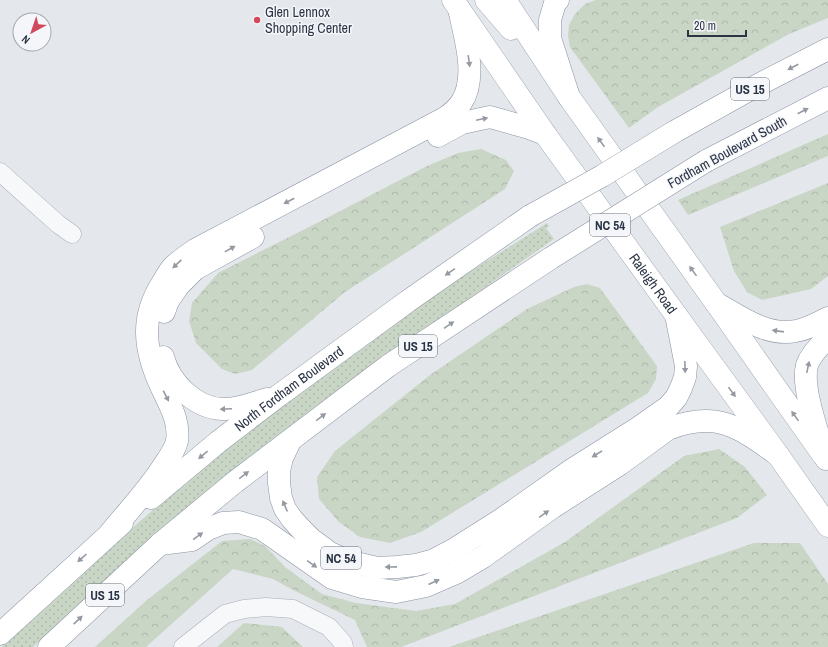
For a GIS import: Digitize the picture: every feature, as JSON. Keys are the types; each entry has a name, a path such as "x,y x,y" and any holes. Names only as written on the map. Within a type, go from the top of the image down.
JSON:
{"main road":[{"path":"486,0 569,97"},
{"path":"505,0 569,97 716,302 827,461"},
{"path":"558,0 555,3 550,20 550,38 569,97"},
{"path":"111,532 155,479 172,453 177,442 177,431 173,410 162,387 148,348 147,335 149,310 159,287 174,267 195,250 445,118 454,111 462,102 467,90 470,76 470,64 456,4"},
{"name":"Raleigh Road","path":"456,4 545,134 828,526"},
{"name":"North Fordham Boulevard","path":"0,634 111,532 218,442 408,301 530,216 602,176 674,132 758,85 828,49"},
{"name":"Fordham Boulevard South","path":"290,441 388,366 551,258 706,161 828,98"},
{"path":"278,396 233,408 211,408 196,401 187,394 170,374 164,362 161,349 160,337 162,320 168,301 179,285 195,269 462,123 490,117 545,134"},
{"path":"716,302 750,322 776,331 795,332 828,318"},
{"name":"NC 54","path":"290,441 282,458 279,471 279,483 282,498 285,509 292,519 311,539 330,552 346,560 377,568 416,565 434,560 453,550 502,519 573,469 668,407 676,398 681,388 685,377 686,366 676,315"},
{"path":"827,461 809,401 806,370 813,354 828,338"},
{"path":"160,544 192,540 208,529 223,523 239,522 262,529 332,578 362,587 396,592 426,586 456,573 483,557 553,508 620,464 668,429 695,421 706,420 730,425 752,436 778,455"},
{"name":"US 15","path":"49,647 160,544 235,482 290,441"}],"street":[{"path":"0,172 58,224 72,234"},
{"path":"183,647 225,614 244,609 266,607 293,609 328,627 344,647"}],"green space":[{"path":"596,0 828,0 828,18 789,34 658,107 629,128 570,47 568,36 569,25 575,14 585,4"},
{"path":"828,134 828,156 688,215 678,200"},
{"path":"481,149 506,160 514,171 505,189 345,292 252,370 235,374 222,369 196,343 189,321 192,303 218,273 427,166 458,153"},
{"path":"828,183 828,276 811,289 762,300 747,292 734,271 720,227"},
{"path":"547,223 549,226 546,228 554,239 370,368 127,561 33,647 2,647 61,591 154,509 260,422 430,297"},
{"path":"587,284 600,288 657,366 656,379 648,393 421,532 390,543 360,537 339,522 319,499 317,477 335,451 430,375 527,309 574,287"},
{"path":"719,449 745,467 767,495 737,518 401,647 367,647 355,620 273,579 233,569 146,647 95,647 147,600 222,541 250,539 265,546 285,567 322,594 356,603 416,611 455,604 565,542 684,456"},
{"path":"754,543 800,543 828,584 828,647 449,647"},
{"path":"244,623 282,627 303,647 217,647"}],"place":[{"name":"Glen Lennox Shopping Center","path":"257,20"}]}
